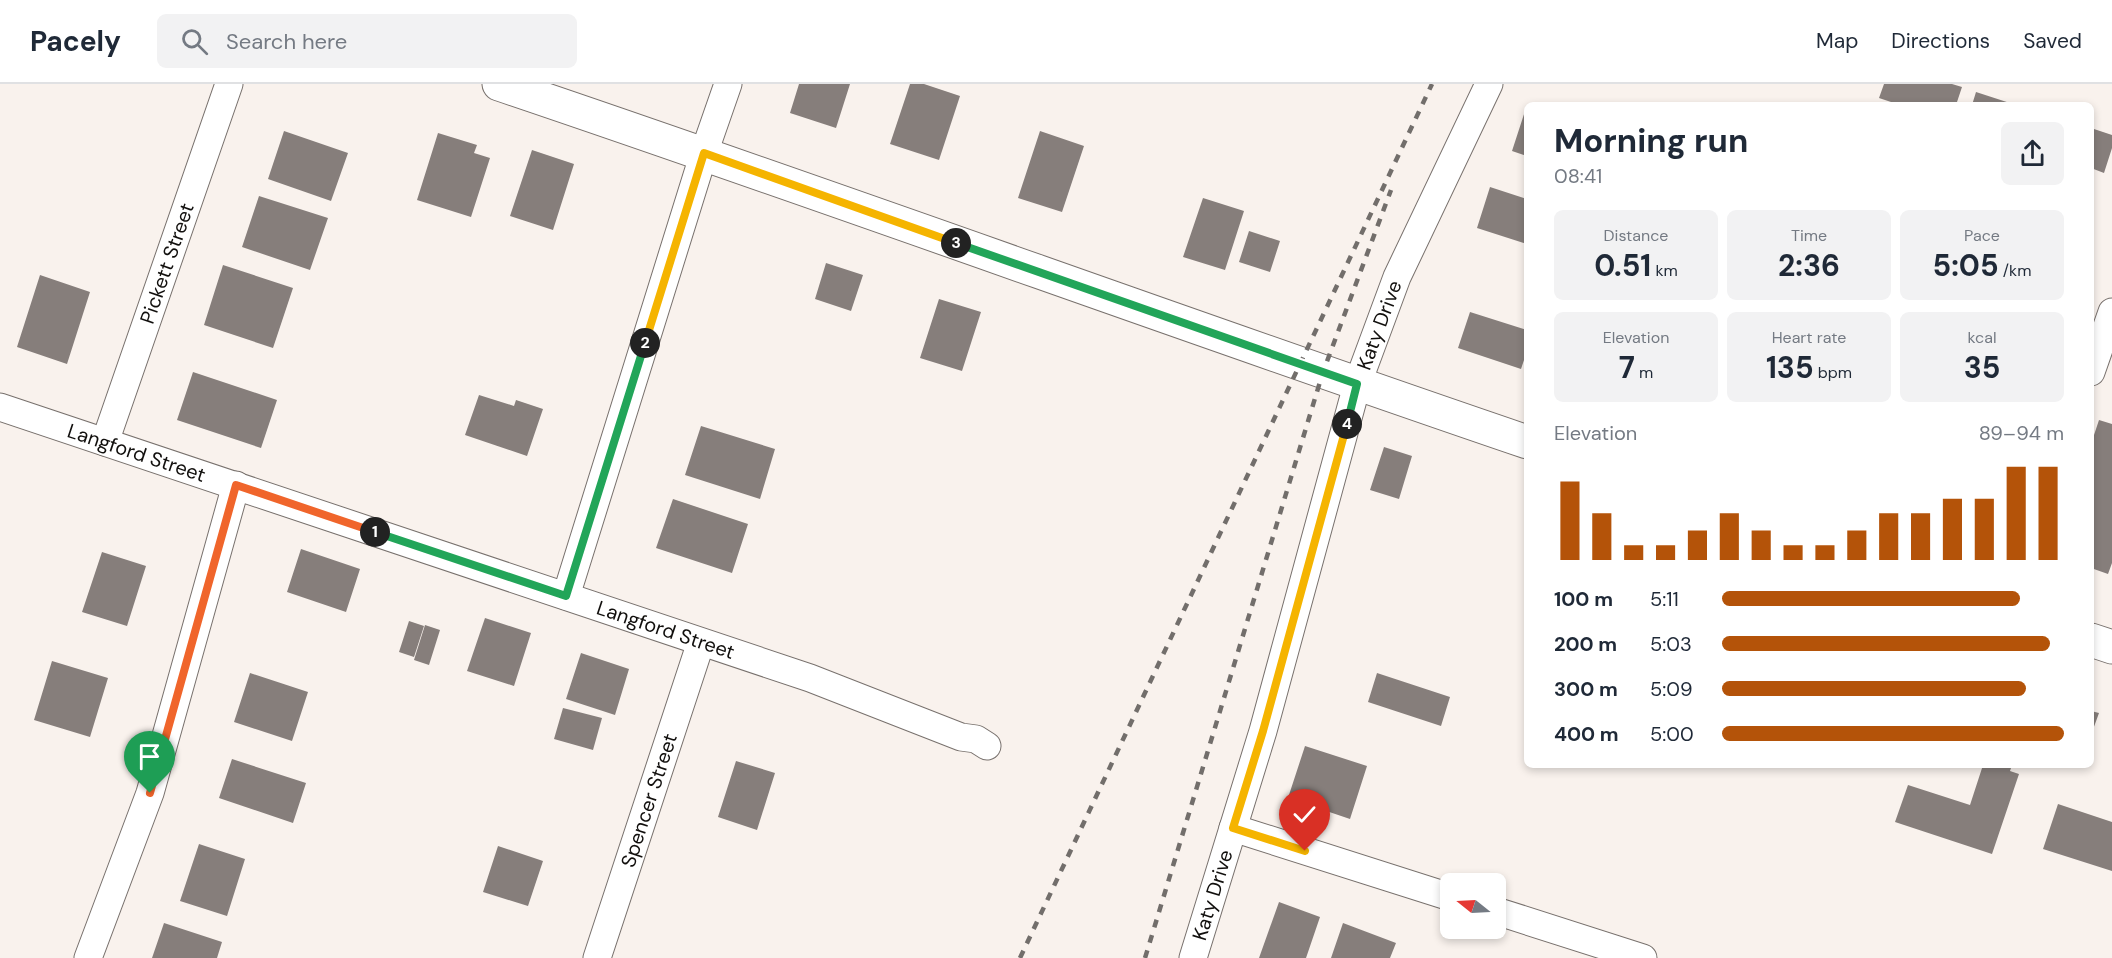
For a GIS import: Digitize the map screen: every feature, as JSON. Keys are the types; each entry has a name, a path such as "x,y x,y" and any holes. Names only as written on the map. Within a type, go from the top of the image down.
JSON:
{"street":[{"name":"Pickett Street","path":"105,442 229,84"},
{"path":"499,84 704,153 1524,441"},
{"path":"566,596 704,153 728,84"},
{"name":"Katy Drive","path":"1193,958 1263,731 1357,384 1397,277 1489,84"},
{"path":"2094,363 2112,312"},
{"name":"Langford Street","path":"0,407 810,678 961,737 976,739 987,746"},
{"path":"88,958 150,793 236,485"},
{"path":"2094,641 2112,647"},
{"name":"Spencer Street","path":"597,958 701,642"},
{"path":"1233,828 1440,894"},
{"path":"1506,914 1643,958"}],"building":[{"path":"799,84 850,84 836,128 790,113"},
{"path":"910,84 924,84 960,96 939,160 890,144"},
{"path":"1884,84 1952,84 1962,87 1957,102 1891,102 1879,98"},
{"path":"1976,92 2007,102 1973,102"},
{"path":"1524,114 1524,155 1512,151"},
{"path":"2094,129 2112,135 2112,148 2104,173 2094,169"},
{"path":"284,131 348,153 331,201 268,179"},
{"path":"1040,131 1084,146 1062,212 1018,198"},
{"path":"438,133 477,145 474,153 490,158 471,217 417,200"},
{"path":"532,150 574,164 553,230 510,216"},
{"path":"1490,187 1524,198 1524,243 1477,228"},
{"path":"259,196 328,218 310,270 242,247"},
{"path":"1203,198 1244,211 1225,270 1183,257"},
{"path":"1249,231 1280,241 1270,272 1239,262"},
{"path":"826,263 863,275 851,311 815,299"},
{"path":"223,265 293,288 273,348 204,325"},
{"path":"40,275 90,292 67,364 17,347"},
{"path":"939,299 981,312 962,371 920,358"},
{"path":"1470,312 1524,329 1524,360 1521,369 1458,348"},
{"path":"193,372 277,400 261,448 177,420"},
{"path":"479,395 514,406 516,400 543,409 527,456 465,435"},
{"path":"2099,420 2112,424 2112,563 2108,574 2094,569 2094,435"},
{"path":"701,426 775,449 760,499 685,475"},
{"path":"1384,447 1412,456 1399,499 1370,490"},
{"path":"673,499 748,524 732,573 656,548"},
{"path":"301,549 360,569 346,612 287,592"},
{"path":"102,552 146,566 127,626 82,612"},
{"path":"485,618 531,633 514,686 467,671"},
{"path":"409,621 424,626 414,657 399,652"},
{"path":"425,625 440,630 429,665 414,660"},
{"path":"581,653 629,669 615,715 566,699"},
{"path":"52,661 108,678 90,737 34,720"},
{"path":"250,673 308,692 292,741 234,722"},
{"path":"1377,673 1450,697 1441,726 1368,702"},
{"path":"563,708 602,718 593,750 554,739"},
{"path":"2094,712 2099,713 2094,727"},
{"path":"1305,746 1367,766 1350,819 1288,798"},
{"path":"232,759 306,783 293,823 219,798"},
{"path":"736,761 775,773 757,830 718,817"},
{"path":"1982,768 2011,768 2010,771 2019,774 1992,854 1895,822 1908,785 1970,805"},
{"path":"2058,804 2112,822 2112,871 2043,849"},
{"path":"199,844 245,859 227,916 180,901"},
{"path":"498,846 543,861 528,906 483,892"},
{"path":"1279,902 1320,917 1306,958 1259,958"},
{"path":"164,923 222,942 217,958 152,958"},
{"path":"1343,923 1396,943 1390,958 1331,958"}],"railway":[{"path":"1020,958 1432,84"},
{"path":"1145,958 1323,372 1391,190"}],"route":[{"path":"150,793 236,485 566,596 704,153 1357,384 1263,731 1233,828 1305,851"}]}
